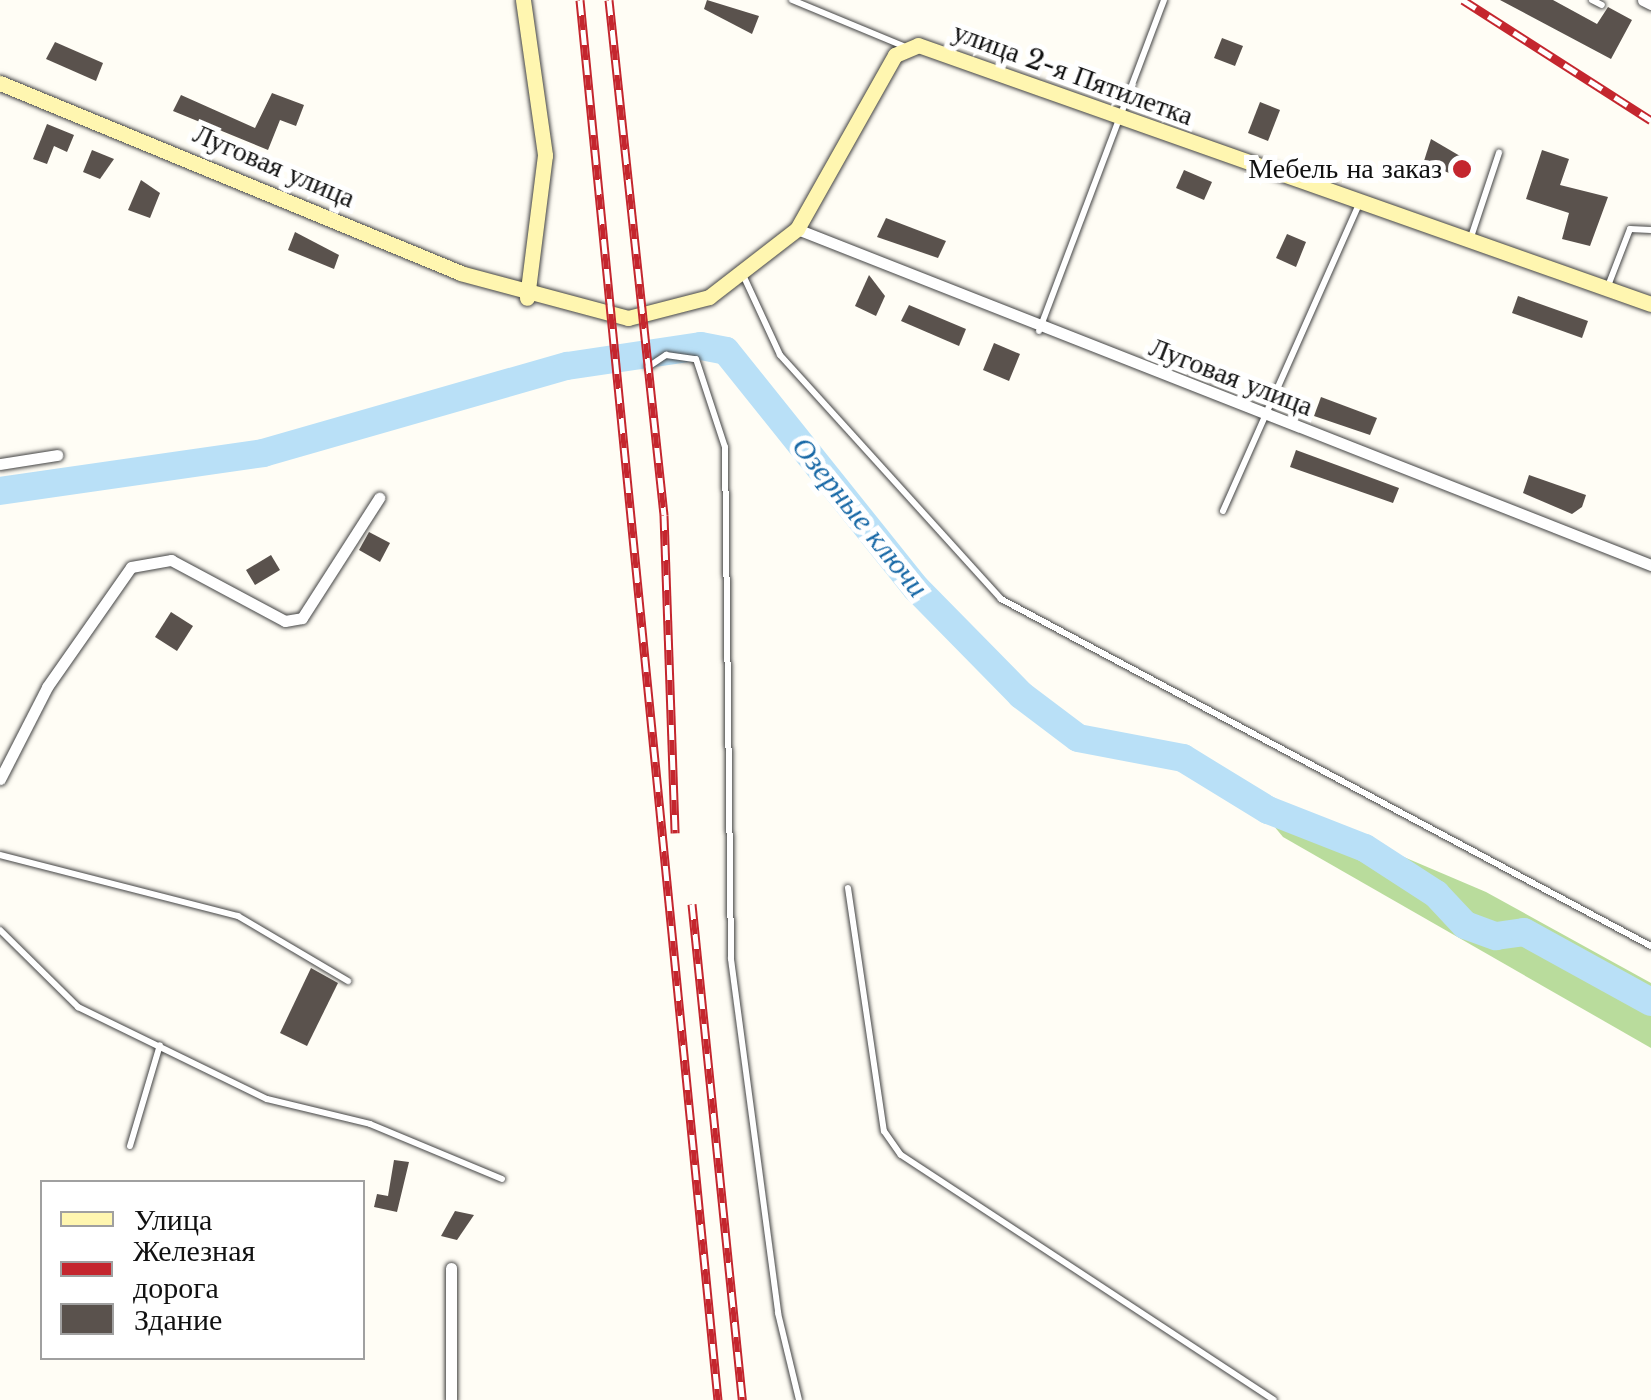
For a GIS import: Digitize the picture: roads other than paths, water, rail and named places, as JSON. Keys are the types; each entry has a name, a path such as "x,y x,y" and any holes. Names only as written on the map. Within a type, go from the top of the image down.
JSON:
{"main road":[{"path":"523,0 545,154 528,298 628,318 672,312 744,276 797,228 904,46"},
{"name":"улица 2-я Пятилетка","path":"904,46 1471,237 1651,304"},
{"name":"Луговая улица","path":"0,83 528,298"}],"street":[{"path":"1643,0 1651,4"},
{"name":"Луговая улица","path":"797,228 1039,331 1651,565"},
{"path":"0,464 57,455"},
{"path":"0,779 47,686 131,566 171,560 284,621 302,618 380,498"},
{"path":"451,1268 451,1400"}],"lane":[{"path":"792,0 904,46"},
{"path":"1039,331 1164,0"},
{"path":"1592,0 1602,5"},
{"path":"1471,237 1499,153"},
{"path":"1223,511 1269,420 1361,200"},
{"path":"1608,287 1630,229 1651,230"},
{"path":"744,276 780,355 1000,600 1651,946"},
{"path":"648,367 666,356 696,359 725,446 731,958 776,1295 799,1400"},
{"path":"0,855 238,916 348,980"},
{"path":"848,888 884,1131 901,1155 1274,1400"},
{"path":"0,930 56,992 267,1099 370,1124 502,1178"},
{"path":"130,1146 160,1045"}],"waterway":[{"name":"Озерные ключи","path":"0,491 263,453 567,366 701,346 726,351 916,588 1021,695 1078,738 1183,758 1268,810 1365,848 1436,894 1465,925 1496,936 1524,932 1651,1002"}],"railway":[{"path":"580,0 718,1400"},
{"path":"609,0 664,515 675,833"},
{"path":"1463,0 1651,120"},
{"path":"692,904 742,1400"}],"place":[{"name":"Мебель на заказ","path":"1462,169"}]}
